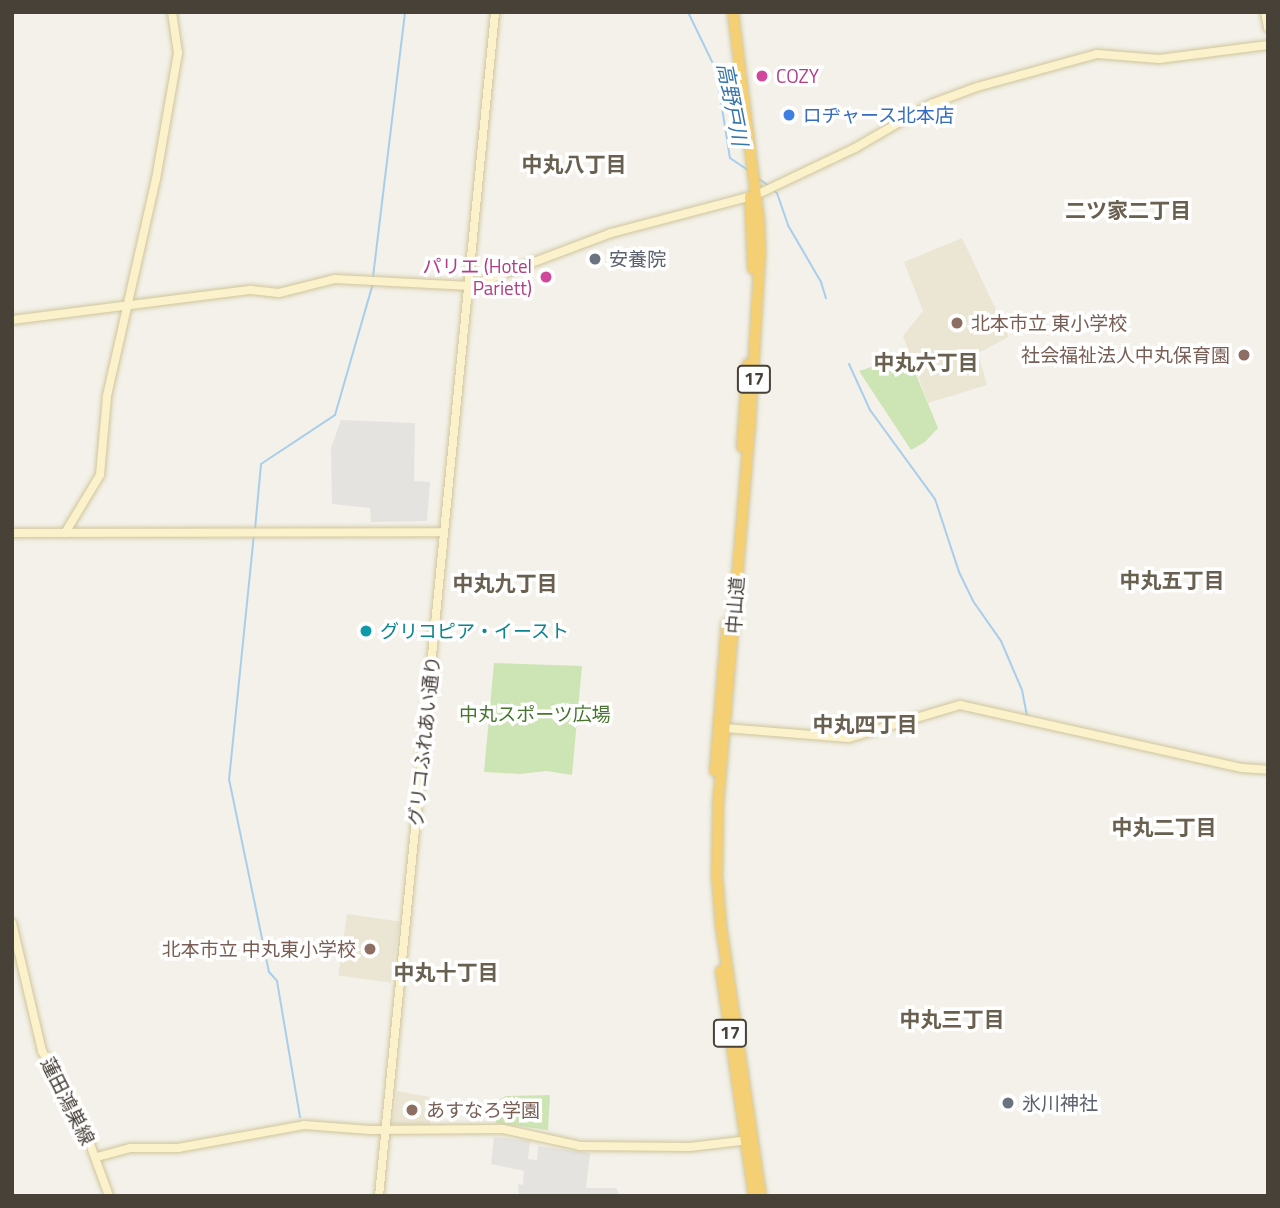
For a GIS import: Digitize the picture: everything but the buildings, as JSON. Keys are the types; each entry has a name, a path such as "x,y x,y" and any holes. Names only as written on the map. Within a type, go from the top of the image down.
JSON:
{"highway":[{"name":"中山道","path":"727,12 753,196 753,298 711,824 712,905 747,1140 761,1196"},
{"name":"中山道","path":"733,12 760,254 758,321 718,808 718,903 754,1196"}],"street":[{"path":"65,533 100,475 107,396 156,179 178,53 172,12"},
{"name":"グリコふれあい通り","path":"379,1196 495,12"},
{"path":"1265,12 1268,28"},
{"path":"12,320 251,290 279,293 335,279 470,286 611,233 753,196 855,148 931,104 1052,64 1097,54 1159,59 1268,45"},
{"path":"12,533 444,532"},
{"path":"725,728 849,738 960,705 1242,768 1268,770"},
{"name":"蓮田鴻巣線","path":"12,923 39,1041 50,1071 97,1157 108,1196"},
{"path":"97,1157 130,1148 178,1148 304,1125 385,1129 503,1129 580,1146 690,1147 747,1140"}],"shaded area":[{"name":"北本市立 東小学校","path":"962,238 1009,337 978,353 987,385 928,403 903,336 923,311 904,262"},
{"path":"341,420 415,423 414,481 430,482 427,521 371,522 370,508 332,504 331,448"},
{"name":"北本市立 中丸東小学校","path":"347,914 399,921 391,983 338,975"},
{"name":"あすなろ学園","path":"397,1091 430,1097 430,1125 393,1124"},
{"path":"494,1137 530,1141 528,1159 537,1160 538,1146 590,1153 586,1188 616,1188 620,1196 519,1194 518,1184 523,1185 524,1171 491,1164"}],"green space":[{"path":"908,355 938,428 925,442 911,450 859,371"},
{"name":"中丸スポーツ広場","path":"494,663 582,666 572,775 546,771 520,774 484,772"},
{"path":"550,1095 548,1130 496,1123 495,1102 506,1096"}],"waterway":[{"path":"373,277 405,12"},
{"name":"高野戸川","path":"688,12 716,70 730,158 749,171"},
{"name":"高野戸川","path":"759,179 769,186"},
{"name":"高野戸川","path":"773,190 777,193 789,227 821,282 826,298"},
{"path":"255,529 261,464 335,415 373,283"},
{"path":"849,364 870,410 935,499 959,572 973,601 1001,641 1022,690 1027,715"},
{"path":"254,534 229,779 269,972 277,981 300,1117"}],"place":[{"name":"COZY","path":"762,76"},
{"name":"ロヂャース北本店","path":"789,115"},
{"name":"安養院","path":"595,259"},
{"name":"パリエ (Hotel Pariett)","path":"546,277"},
{"name":"北本市立 東小学校","path":"957,323"},
{"name":"社会福祉法人中丸保育園","path":"1244,355"},
{"name":"グリコピア・イースト","path":"366,631"},
{"name":"北本市立 中丸東小学校","path":"370,949"},
{"name":"氷川神社","path":"1008,1103"},
{"name":"あすなろ学園","path":"412,1110"}],"district":[{"name":"中丸八丁目","path":"574,164"},
{"name":"二ツ家二丁目","path":"1128,210"},
{"name":"中丸六丁目","path":"926,362"},
{"name":"中丸五丁目","path":"1172,580"},
{"name":"中丸九丁目","path":"505,583"},
{"name":"中丸四丁目","path":"865,724"},
{"name":"中丸二丁目","path":"1164,827"},
{"name":"中丸十丁目","path":"446,972"},
{"name":"中丸三丁目","path":"952,1019"}]}
